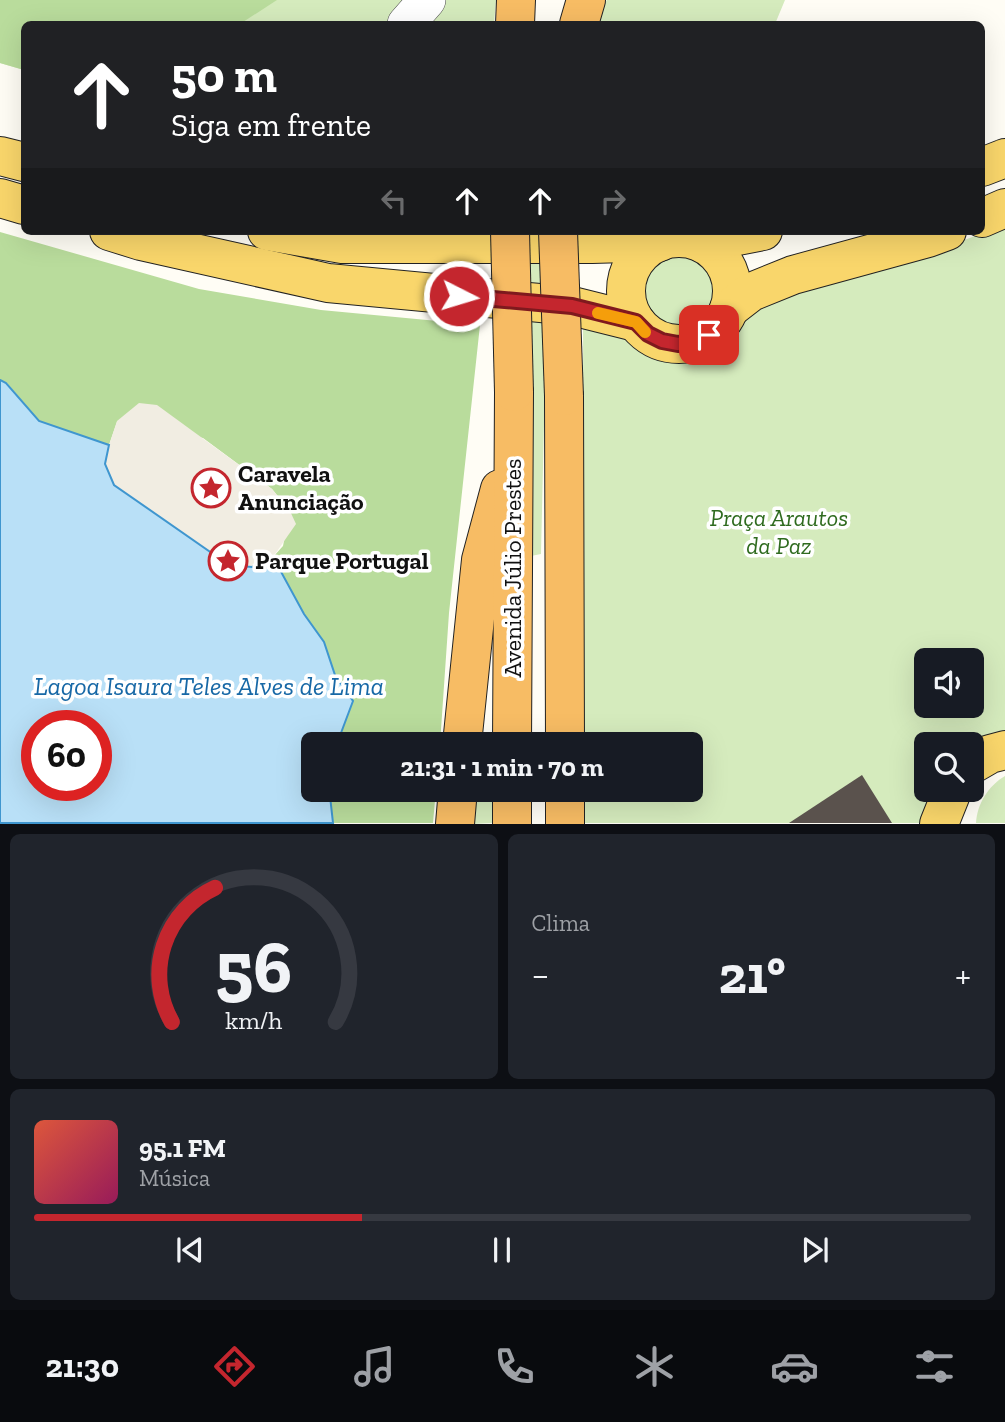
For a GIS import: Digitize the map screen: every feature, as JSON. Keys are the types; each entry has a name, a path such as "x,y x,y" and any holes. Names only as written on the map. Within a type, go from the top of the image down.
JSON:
{"highway":[{"path":"515,21 516,0"},
{"path":"561,21 562,0"},
{"path":"580,21 586,0"},
{"name":"Avenida Júlio Prestes","path":"510,235 514,391 512,732"},
{"name":"Avenida Júlio Prestes","path":"558,235 564,396 565,732"},
{"path":"463,732 481,559 514,436"},
{"path":"455,824 457,802"},
{"path":"512,802 512,824"},
{"path":"565,802 565,824"}],"main road":[{"path":"0,156 21,161"},
{"path":"985,166 1005,158"},
{"path":"0,198 21,204"},
{"path":"985,217 1005,208"},
{"path":"123,235 328,283 572,306 636,322"},
{"path":"309,235 592,244 660,242 687,238 702,243 715,252 728,271 733,294 729,309 721,323 709,335 686,343 662,341 648,334 636,322 628,306 626,288 630,271 639,255 660,242"},
{"path":"702,243 743,235"},
{"path":"729,309 751,292 793,275 936,235"},
{"path":"984,757 1005,750"},
{"path":"939,824 948,802"}],"street":[{"path":"409,21 427,0"}],"green space":[{"path":"0,0 406,0 389,21 21,21 21,69 0,63"},
{"path":"0,0 277,0 245,21 21,21 21,69 0,63"},
{"path":"443,0 496,0 494,21 432,21"},
{"path":"607,0 785,0 776,21 595,21"},
{"name":"Praça Arautos da Paz","path":"1005,225 1005,737 984,741 984,732 914,732 914,802 934,802 925,823 585,823 584,802 703,802 703,732 584,732 583,317 624,335 646,353 669,359 696,356 719,339 741,317 770,298 899,264 978,235 985,235 985,232"},
{"path":"0,232 199,289 321,310 480,325 449,613 441,732 341,732 353,701 335,675 323,642 304,614 273,557 283,546 290,511 272,489 203,438 117,422 109,445 39,421 7,383 0,380"},
{"path":"528,235 544,235 545,380 541,554 531,556"},
{"path":"678,243 696,247 711,257 721,272 725,290 721,308 711,323 696,333 678,337 660,333 645,323 635,308 631,290 635,272 645,257 660,247"},
{"path":"1005,776 1005,823 976,823 979,809 993,785"},
{"path":"330,802 435,802 433,823 333,823"},
{"path":"474,802 493,802 492,823 472,824"}],"shaded area":[{"path":"139,403 157,405 272,489 290,511 296,524 273,557 252,567 229,565 114,485 105,464 109,445 117,421"}],"water":[{"name":"Lagoa Isaura Teles Alves de Lima","path":"0,380 6,383 39,421 109,445 105,464 114,485 229,565 252,567 273,557 304,614 324,642 335,675 353,701 341,732 301,732 301,802 331,802 333,823 0,823"}],"building":[{"path":"862,775 892,823 789,823"}],"slow traffic":[{"path":"598,313 636,322 645,332"}],"place":[{"name":"Caravela Anunciação","path":"211,488"},
{"name":"Parque Portugal","path":"228,561"}],"route":[{"path":"459,296 572,306 636,322 648,334 662,341 678,344 695,342 709,335"}]}
